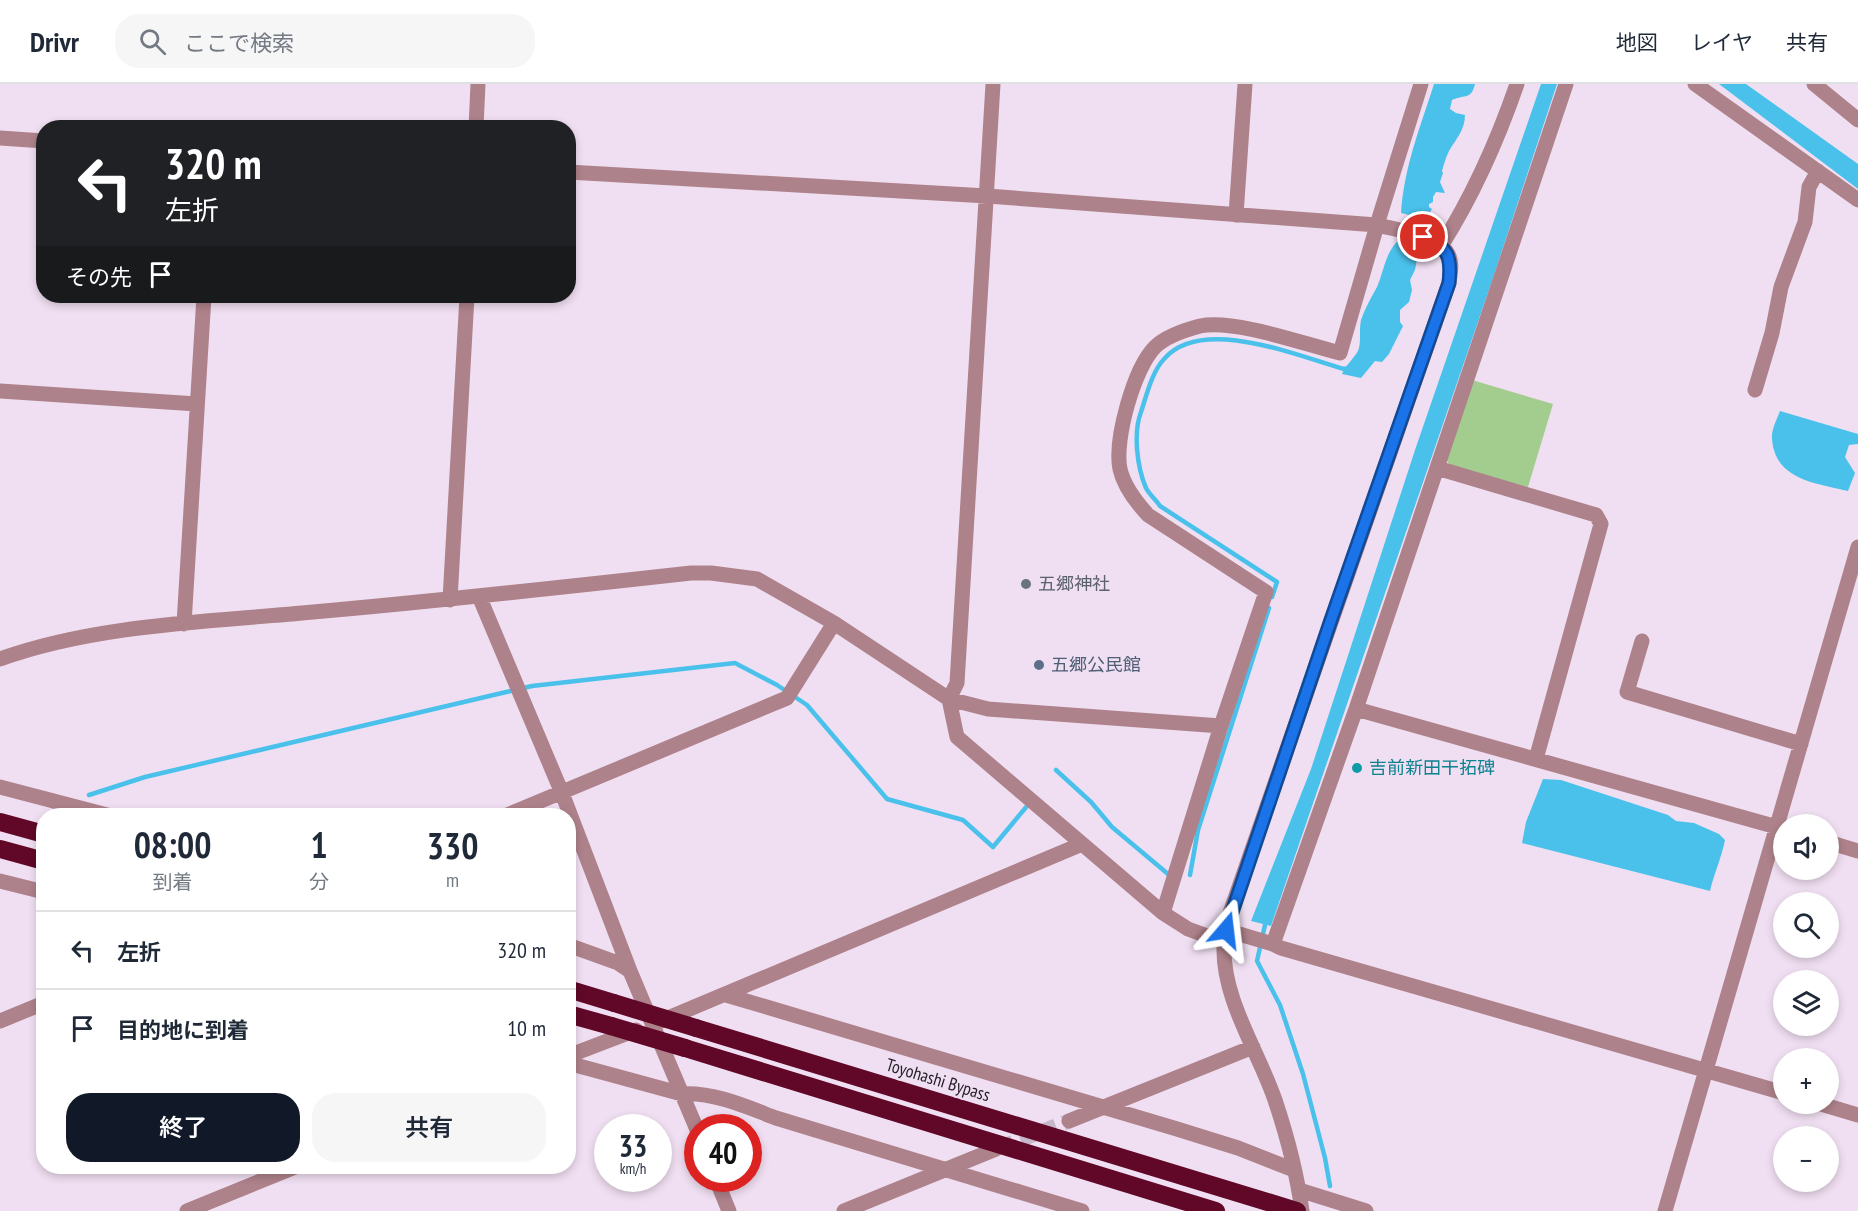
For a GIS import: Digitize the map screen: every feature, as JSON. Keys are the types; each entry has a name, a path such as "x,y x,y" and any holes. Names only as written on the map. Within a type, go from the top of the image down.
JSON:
{"highway":[{"path":"0,822 36,832"},
{"path":"0,849 36,859"},
{"name":"Toyohashi Bypass","path":"576,991 1288,1208"},
{"path":"576,1016 1216,1211"}],"street":[{"path":"476,120 478,84"},
{"path":"993,84 957,683 950,699 957,736 1163,913 1188,929 1225,936 1252,937 1281,948 1773,1090"},
{"path":"1236,215 1245,84"},
{"path":"1163,913 1221,726 1266,592 1148,515 1136,503 1120,468 1122,434 1132,388 1143,363 1156,346 1180,331 1203,326 1247,329 1340,353 1421,84"},
{"path":"1441,246 1456,223 1506,115 1517,84"},
{"path":"1271,943 1356,709 1566,84"},
{"path":"1695,84 1858,200"},
{"path":"1814,84 1858,120"},
{"path":"0,138 36,140"},
{"path":"1755,390 1772,333 1781,287 1805,222 1809,187 1818,171"},
{"path":"576,172 987,196 1377,225 1423,237 1441,246 1448,255 1451,266 1449,283 1341,589 1225,936 1226,972 1234,1000 1274,1099 1294,1170 1302,1211"},
{"path":"184,624 204,303"},
{"path":"450,600 466,303"},
{"path":"0,391 197,404"},
{"path":"1437,468 1596,515 1601,524 1536,759"},
{"path":"1784,814 1801,744 1858,548"},
{"path":"0,659 80,636 184,624 450,600 691,573 711,573 757,579 834,624 950,699 988,709 1221,726"},
{"path":"479,596 568,808"},
{"path":"525,808 790,694 834,624"},
{"path":"1642,641 1627,692 1801,744"},
{"path":"1356,709 1773,826"},
{"path":"0,787 80,808"},
{"path":"576,830 630,971 690,1114"},
{"path":"576,1053 726,995 1082,844"},
{"path":"1839,845 1858,851"},
{"path":"1665,1211 1773,851"},
{"path":"0,882 36,890"},
{"path":"576,948 618,963 630,971"},
{"path":"726,995 1238,1148 1294,1170"},
{"path":"0,1021 36,1006"},
{"path":"1069,1121 1253,1047"},
{"path":"576,1065 682,1094 697,1093 1082,1211"},
{"path":"1839,1109 1858,1115"},
{"path":"844,1211 996,1149"},
{"path":"187,1211 278,1174"},
{"path":"1299,1190 1366,1211"},
{"path":"721,1192 729,1211"}],"green space":[{"path":"1472,380 1553,404 1528,487 1450,466 1446,459"}],"water":[{"path":"1434,84 1475,84 1470,95 1452,100 1450,109 1465,115 1465,120 1460,134 1448,153 1442,171 1440,182 1445,193 1436,192 1433,202 1429,204 1432,209 1429,214 1418,217 1401,213 1403,196 1413,148"},
{"path":"1541,84 1557,84 1271,926 1251,921 1311,769 1415,450"},
{"path":"1719,84 1746,84 1858,164 1858,189"},
{"path":"1402,238 1414,245 1417,259 1410,280 1412,290 1409,302 1400,310 1400,322 1403,326 1389,354 1382,362 1375,361 1361,378 1342,374 1358,351 1361,320 1377,287 1389,254"},
{"path":"1780,411 1858,434 1858,444 1849,445 1845,457 1855,473 1848,491 1799,477 1781,463 1775,453 1772,439 1774,425"},
{"path":"1543,779 1561,780 1668,815 1676,821 1694,823 1719,834 1725,840 1710,891 1522,843 1526,822"}],"waterway":[{"path":"1407,230 1412,212"},
{"path":"1272,597 1277,582 1160,506 1147,490 1140,470 1137,430 1148,390 1153,376 1165,358 1182,346 1203,340 1252,343 1344,369 1349,368"},
{"path":"1190,875 1198,830 1269,608"},
{"path":"89,795 145,777 532,686 735,663 777,685 807,705 887,799 963,820 993,847 1027,806"},
{"path":"1056,770 1091,802 1112,827 1168,874"},
{"path":"1265,925 1257,961 1280,1005 1303,1074 1330,1186"}],"tunnel":[{"path":"999,1148 1069,1121"}],"place":[{"name":"五郷神社","path":"1026,584"},
{"name":"五郷公民館","path":"1039,665"},
{"name":"吉前新田干拓碑","path":"1357,768"}],"route":[{"path":"1226,930 1449,283 1451,266 1448,255 1441,246 1423,237"}]}
